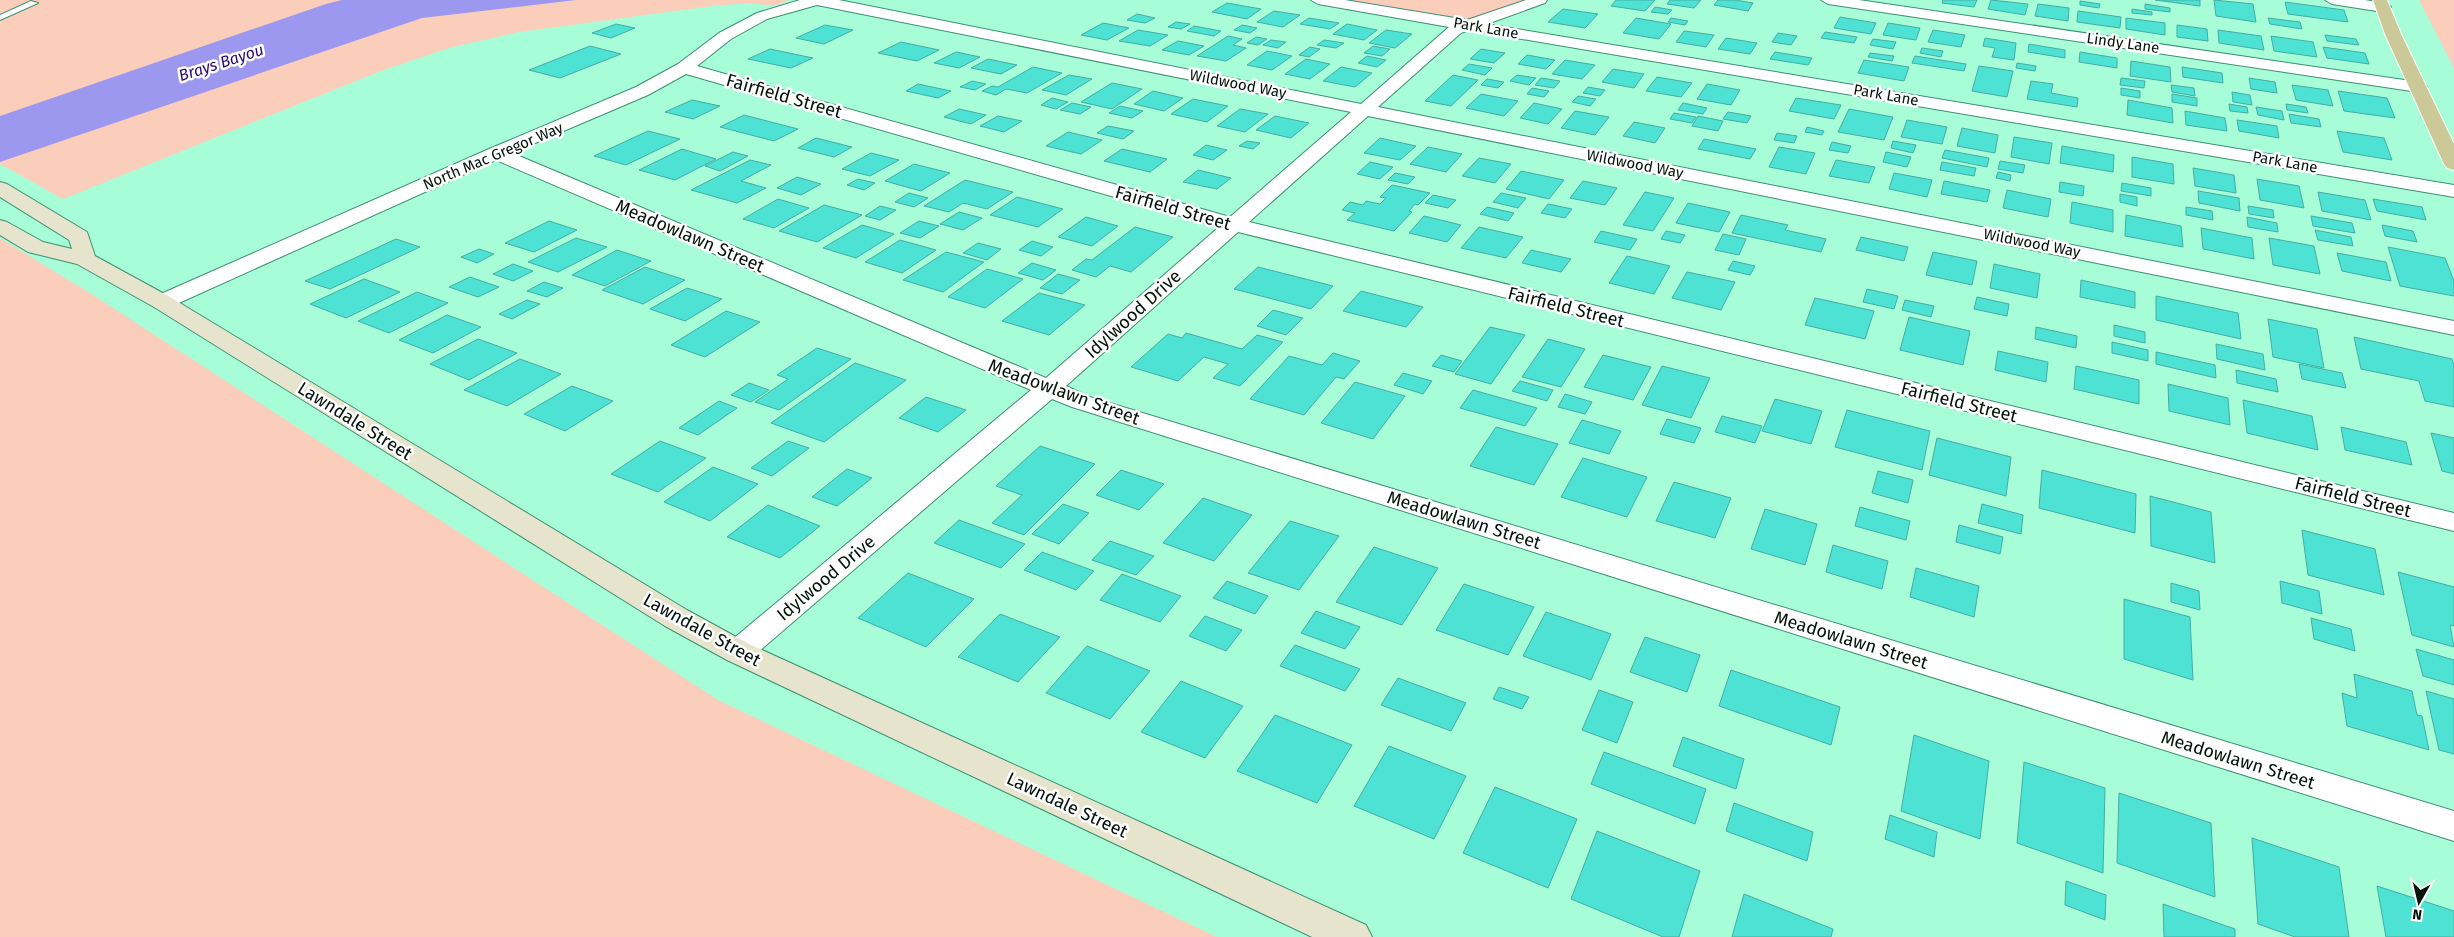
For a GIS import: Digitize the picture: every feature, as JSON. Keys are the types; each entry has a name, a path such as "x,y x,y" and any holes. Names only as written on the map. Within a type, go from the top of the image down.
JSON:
{"main road":[{"path":"2382,3 2454,164"},
{"path":"8,192 78,237 85,259"},
{"name":"Lawndale Street","path":"0,226 36,247 85,259 162,302 659,608 738,652 1352,937"}],"street":[{"name":"North Mac Gregor Way","path":"162,302 496,153 642,91 684,68 725,36 762,16 816,0"},
{"name":"Wildwood Way","path":"816,0 2454,328"},
{"name":"Park Lane","path":"1318,0 2454,191"},
{"name":"Idylwood Drive","path":"738,652 1048,389 1455,30 1540,0"},
{"name":"Lindy Lane","path":"1828,0 2418,86"},
{"path":"2332,0 2382,3"},
{"name":"Fairfield Street","path":"684,68 1232,225 2454,522"},
{"name":"Meadowlawn Street","path":"496,153 1081,402 2454,826"}],"lane":[{"path":"0,18 36,2"}],"shaded area":[{"path":"0,0 789,0 774,6 749,3 712,6 519,32 449,48 381,71 63,199 0,164"},
{"path":"1337,0 1529,0 1469,19 1456,20"},
{"path":"2419,0 2454,0 2454,68"},
{"path":"0,238 93,295 718,700 1217,937 0,937"}],"water":[{"name":"Brays Bayou","path":"342,0 576,0 422,18 0,162 0,116"}],"building":[{"path":"1616,0 1655,0 1645,11 1611,6"},
{"path":"1670,0 1701,0 1694,8 1667,4"},
{"path":"1718,0 1753,3 1748,11 1714,5"},
{"path":"1943,0 1977,0 1974,7 1942,3"},
{"path":"1991,0 2028,4 2025,15 1988,9"},
{"path":"2155,0 2200,0 2200,6"},
{"path":"2214,0 2253,4 2256,22 2216,16"},
{"path":"2080,1 2100,4 2099,8 2080,5"},
{"path":"2285,2 2344,10 2348,22 2288,14"},
{"path":"1227,3 1261,9 1247,19 1212,12"},
{"path":"2038,4 2069,8 2068,21 2035,16"},
{"path":"2145,4 2170,8 2170,12 2145,9"},
{"path":"1655,7 1672,10 1668,14 1651,12"},
{"path":"1563,9 1598,14 1585,28 1548,22"},
{"path":"2132,9 2152,12 2152,15 2132,13"},
{"path":"1274,11 1300,15 1283,27 1257,22"},
{"path":"2078,11 2121,17 2120,28 2077,22"},
{"path":"1137,14 1155,18 1145,23 1127,20"},
{"path":"1840,17 1876,23 1871,34 1834,28"},
{"path":"1309,18 1339,23 1330,29 1300,24"},
{"path":"1636,18 1671,24 1659,39 1623,33"},
{"path":"1671,18 1688,21 1685,25 1668,22"},
{"path":"2126,18 2165,23 2165,35 2126,29"},
{"path":"2268,18 2300,22 2302,29 2270,24"},
{"path":"1176,22 1190,24 1181,29 1168,27"},
{"path":"1103,23 1129,28 1107,40 1081,35"},
{"path":"1888,23 1920,28 1916,40 1883,35"},
{"path":"616,24 635,28 611,38 592,33"},
{"path":"1347,24 1377,30 1364,40 1333,34"},
{"path":"825,25 853,30 824,44 796,38"},
{"path":"1242,25 1257,28 1250,33 1234,30"},
{"path":"2177,25 2207,29 2208,41 2177,37"},
{"path":"1194,26 1221,31 1214,36 1187,31"},
{"path":"1138,30 1168,35 1150,46 1119,41"},
{"path":"1386,30 1412,34 1395,48 1369,43"},
{"path":"1933,30 1965,35 1961,47 1928,42"},
{"path":"2218,30 2261,36 2264,50 2219,43"},
{"path":"1684,31 1714,35 1706,47 1676,42"},
{"path":"1825,32 1857,37 1854,43 1821,38"},
{"path":"1778,33 1797,36 1791,45 1772,42"},
{"path":"2325,35 2356,39 2359,45 2327,41"},
{"path":"1228,36 1242,39 1233,45 1246,48 1226,61 1197,56"},
{"path":"2271,36 2313,42 2317,57 2274,51"},
{"path":"1256,37 1267,39 1258,45 1247,43"},
{"path":"1726,38 1757,43 1750,54 1718,49"},
{"path":"1985,38 2016,43 2014,60 1992,57 1995,48 1983,46"},
{"path":"1873,39 1896,42 1893,49 1870,45"},
{"path":"1271,40 1286,42 1278,48 1263,45"},
{"path":"1324,40 1344,43 1336,48 1317,45"},
{"path":"1178,41 1204,46 1189,55 1162,50"},
{"path":"901,42 939,50 917,61 878,53"},
{"path":"2029,44 2065,50 2065,58 2028,52"},
{"path":"590,46 621,54 560,78 529,70"},
{"path":"1373,46 1390,49 1382,56 1364,53"},
{"path":"1310,47 1320,49 1309,57 1299,55"},
{"path":"2323,47 2365,53 2369,64 2327,58"},
{"path":"1922,48 1943,51 1941,57 1920,53"},
{"path":"770,49 813,58 791,68 748,59"},
{"path":"1481,49 1505,53 1494,63 1470,59"},
{"path":"1267,51 1292,56 1272,70 1247,65"},
{"path":"956,52 980,57 959,68 934,63"},
{"path":"1775,52 1812,58 1808,65 1770,59"},
{"path":"2080,52 2117,58 2117,68 2079,62"},
{"path":"1870,53 1894,56 1892,61 1868,57"},
{"path":"1527,55 1555,60 1546,69 1518,64"},
{"path":"1367,56 1386,60 1377,67 1358,63"},
{"path":"1915,56 1966,64 1964,71 1912,63"},
{"path":"988,59 1017,65 1001,74 971,68"},
{"path":"1306,59 1330,64 1310,79 1285,74"},
{"path":"1565,60 1595,65 1582,79 1552,74"},
{"path":"1864,60 1909,67 1904,81 1858,73"},
{"path":"2131,61 2170,67 2171,82 2130,76"},
{"path":"2017,63 2036,66 2035,71 2016,68"},
{"path":"1469,64 1492,68 1485,75 1462,70"},
{"path":"1979,66 2013,71 2007,97 1972,91"},
{"path":"1033,67 1062,73 1027,93 1006,89 996,95 982,91 992,86 998,87"},
{"path":"1341,67 1372,73 1355,87 1323,81"},
{"path":"2182,67 2222,73 2223,83 2183,77"},
{"path":"1613,69 1644,74 1634,88 1602,82"},
{"path":"1069,75 1092,79 1066,95 1042,90"},
{"path":"1453,75 1478,80 1451,106 1425,101"},
{"path":"1517,75 1536,78 1529,85 1510,81"},
{"path":"1657,77 1692,83 1681,97 1646,91"},
{"path":"1541,78 1560,81 1554,88 1535,85"},
{"path":"2121,78 2145,81 2144,88 2120,85"},
{"path":"2249,78 2275,82 2277,93 2251,89"},
{"path":"1487,79 1504,82 1498,88 1481,85"},
{"path":"972,81 986,84 975,90 960,87"},
{"path":"2031,81 2053,84 2051,93 2078,98 2077,107 2027,99"},
{"path":"1112,83 1142,89 1112,109 1081,102"},
{"path":"918,84 951,91 938,98 906,91"},
{"path":"1707,84 1740,90 1731,105 1697,99"},
{"path":"2171,85 2194,88 2195,96 2172,92"},
{"path":"2292,85 2328,90 2333,106 2296,100"},
{"path":"1588,87 1605,90 1600,96 1583,93"},
{"path":"1532,88 1549,91 1544,97 1527,94"},
{"path":"2121,88 2140,91 2140,98 2121,95"},
{"path":"1153,91 1183,98 1164,111 1134,104"},
{"path":"2338,91 2387,98 2395,118 2344,111"},
{"path":"2232,92 2250,95 2252,105 2233,102"},
{"path":"1481,94 1518,101 1504,116 1466,108"},
{"path":"2172,94 2197,98 2197,106 2172,102"},
{"path":"1578,96 1596,99 1590,106 1572,102"},
{"path":"1052,98 1068,102 1056,109 1041,105"},
{"path":"1796,98 1841,105 1834,119 1789,111"},
{"path":"1193,99 1228,106 1207,122 1171,114"},
{"path":"692,100 720,106 693,119 665,112"},
{"path":"2128,100 2172,108 2173,123 2127,115"},
{"path":"1072,103 1091,107 1080,114 1060,110"},
{"path":"1534,103 1562,109 1548,124 1520,118"},
{"path":"1683,103 1707,108 1703,114 1678,110"},
{"path":"2229,104 2247,107 2248,113 2230,111"},
{"path":"2286,104 2306,107 2308,113 2287,110"},
{"path":"1120,106 1143,111 1132,118 1109,113"},
{"path":"2256,107 2282,111 2284,120 2258,115"},
{"path":"959,109 986,115 971,124 944,117"},
{"path":"1240,109 1268,114 1245,132 1217,126"},
{"path":"1849,109 1893,117 1884,140 1838,132"},
{"path":"1575,111 1609,117 1595,135 1561,128"},
{"path":"2185,111 2225,118 2227,131 2186,125"},
{"path":"1728,112 1751,116 1747,123 1723,119"},
{"path":"1674,113 1696,117 1692,123 1670,119"},
{"path":"2289,114 2319,119 2321,127 2291,123"},
{"path":"744,115 798,129 774,141 720,127"},
{"path":"998,116 1022,121 1004,132 980,126"},
{"path":"1275,116 1309,123 1291,138 1256,130"},
{"path":"1698,116 1723,121 1718,131 1692,126"},
{"path":"1907,120 1947,127 1942,144 1901,137"},
{"path":"2237,120 2277,126 2279,138 2239,131"},
{"path":"1634,122 1665,128 1655,143 1623,136"},
{"path":"1108,126 1134,131 1123,139 1097,133"},
{"path":"1807,127 1824,131 1822,135 1805,132"},
{"path":"1962,128 1998,135 1995,153 1957,146"},
{"path":"648,131 680,139 626,165 594,156"},
{"path":"2337,131 2384,138 2392,160 2343,152"},
{"path":"1068,132 1102,140 1081,154 1046,146"},
{"path":"1777,133 1797,136 1794,143 1774,140"},
{"path":"2014,137 2052,143 2049,164 2011,157"},
{"path":"816,138 852,147 834,157 798,148"},
{"path":"1380,138 1416,146 1400,160 1364,153"},
{"path":"1704,139 1756,149 1750,159 1698,149"},
{"path":"1247,141 1260,143 1253,149 1239,146"},
{"path":"1893,141 1916,145 1913,153 1891,148"},
{"path":"1832,142 1851,146 1848,153 1829,150"},
{"path":"1206,145 1227,150 1213,160 1193,155"},
{"path":"2062,146 2114,155 2113,172 2060,163"},
{"path":"1428,147 1462,154 1446,172 1410,164"},
{"path":"1779,147 1815,153 1806,174 1769,167"},
{"path":"682,149 716,159 675,180 639,170"},
{"path":"1122,149 1167,159 1150,172 1104,161"},
{"path":"1945,150 1989,158 1987,167 1942,158"},
{"path":"733,152 748,156 720,171 705,166"},
{"path":"1886,152 1911,157 1907,167 1883,162"},
{"path":"871,153 899,160 870,176 842,169"},
{"path":"2132,157 2173,164 2174,184 2132,177"},
{"path":"1479,158 1511,164 1495,183 1462,176"},
{"path":"750,160 771,165 741,181 766,188 737,203 691,190"},
{"path":"1836,160 1875,167 1869,183 1829,176"},
{"path":"2000,161 2025,165 2023,173 1998,169"},
{"path":"1370,162 1393,167 1380,179 1357,174"},
{"path":"1942,162 1976,168 1974,176 1940,170"},
{"path":"914,164 950,173 921,191 885,181"},
{"path":"2193,168 2234,175 2236,193 2195,186"},
{"path":"1198,170 1231,178 1217,189 1183,182"},
{"path":"1521,171 1564,180 1549,199 1506,189"},
{"path":"1998,172 2011,175 2010,181 1996,178"},
{"path":"1395,173 1415,177 1408,184 1388,180"},
{"path":"1894,173 1932,180 1927,197 1889,189"},
{"path":"797,177 821,184 801,195 777,188"},
{"path":"858,179 875,183 864,190 847,185"},
{"path":"2257,179 2299,186 2304,208 2260,200"},
{"path":"965,180 1013,192 987,209 963,203 949,212 924,206"},
{"path":"1583,181 1617,188 1605,205 1570,198"},
{"path":"1944,181 1990,190 1987,202 1941,194"},
{"path":"2060,182 2084,186 2083,196 2059,192"},
{"path":"2122,183 2151,188 2151,196 2121,191"},
{"path":"1392,185 1430,193 1418,205 1415,204 1409,211 1412,212 1394,231 1347,220 1355,213 1342,210 1350,202 1363,205 1366,201 1380,204 1386,198 1380,197"},
{"path":"2007,190 2051,199 2048,217 2003,208"},
{"path":"2198,191 2239,198 2240,211 2199,203"},
{"path":"1645,192 1674,198 1653,231 1623,225"},
{"path":"2318,192 2365,200 2371,220 2322,211"},
{"path":"909,193 928,198 914,207 895,202"},
{"path":"1501,193 1526,198 1518,208 1493,202"},
{"path":"2120,194 2137,197 2137,206 2120,202"},
{"path":"1433,195 1456,200 1448,208 1425,203"},
{"path":"1017,197 1063,209 1038,227 990,215"},
{"path":"778,199 809,208 774,228 743,219"},
{"path":"2373,199 2422,207 2426,220 2377,211"},
{"path":"2072,202 2113,210 2113,232 2070,223"},
{"path":"1688,203 1730,212 1719,232 1676,223"},
{"path":"1548,204 1572,209 1565,218 1541,213"},
{"path":"824,205 862,215 817,242 779,231"},
{"path":"880,206 896,210 880,220 865,216"},
{"path":"2248,206 2273,210 2274,218 2249,214"},
{"path":"1487,207 1514,213 1508,221 1480,214"},
{"path":"2186,207 2212,211 2213,220 2186,215"},
{"path":"959,212 982,218 963,230 940,224"},
{"path":"1741,215 1788,225 1785,230 1826,239 1821,252 1732,233"},
{"path":"2126,215 2181,226 2183,247 2125,236"},
{"path":"1424,216 1461,225 1447,242 1409,233"},
{"path":"2311,216 2352,223 2355,233 2313,226"},
{"path":"1086,217 1118,226 1092,246 1058,237"},
{"path":"2247,217 2277,223 2278,232 2248,227"},
{"path":"549,221 577,230 534,252 505,243"},
{"path":"919,221 939,226 920,238 900,233"},
{"path":"862,225 894,234 856,258 823,248"},
{"path":"2382,225 2413,231 2417,242 2385,236"},
{"path":"1135,227 1173,237 1131,272 1110,266 1096,277 1072,270 1086,259 1092,260"},
{"path":"1479,227 1523,237 1506,258 1461,248"},
{"path":"2201,228 2252,238 2254,259 2203,249"},
{"path":"2315,230 2351,237 2353,246 2318,240"},
{"path":"1601,231 1637,239 1630,250 1594,242"},
{"path":"1666,231 1685,235 1680,243 1661,239"},
{"path":"1723,234 1746,239 1739,255 1715,250"},
{"path":"1861,237 1908,247 1904,261 1856,250"},
{"path":"576,238 607,247 558,272 528,262"},
{"path":"2269,238 2314,246 2320,274 2273,265"},
{"path":"396,239 420,247 330,289 305,281"},
{"path":"900,240 936,250 902,273 865,262"},
{"path":"1032,241 1053,247 1041,256 1019,250"},
{"path":"978,243 1001,249 987,260 963,253"},
{"path":"2388,247 2445,258 2454,281 2454,296 2400,286"},
{"path":"479,249 494,254 477,263 461,257"},
{"path":"617,250 651,261 605,286 572,275"},
{"path":"1531,250 1571,259 1561,272 1522,263"},
{"path":"946,252 984,262 943,292 903,280"},
{"path":"1933,252 1977,261 1972,285 1926,275"},
{"path":"2337,253 2386,262 2391,281 2342,271"},
{"path":"1627,256 1670,266 1654,294 1609,283"},
{"path":"1733,261 1755,266 1750,275 1728,270"},
{"path":"1032,263 1056,270 1043,280 1018,273"},
{"path":"513,264 533,271 513,281 493,274"},
{"path":"1994,264 2040,274 2037,298 1990,288"},
{"path":"645,267 685,280 643,304 602,290"},
{"path":"1258,267 1333,286 1311,309 1234,289"},
{"path":"987,269 1023,279 985,308 948,297"},
{"path":"1687,272 1735,282 1721,310 1672,298"},
{"path":"1058,274 1080,280 1062,294 1040,288"},
{"path":"470,277 499,287 478,297 449,287"},
{"path":"364,279 400,292 346,318 310,304"},
{"path":"2081,280 2135,292 2135,308 2080,297"},
{"path":"544,282 563,288 547,297 527,291"},
{"path":"687,288 722,299 685,321 650,309"},
{"path":"1867,289 1898,296 1894,309 1863,302"},
{"path":"1361,291 1423,307 1406,327 1343,311"},
{"path":"417,292 448,303 389,333 358,321"},
{"path":"1039,293 1085,305 1049,335 1002,321"},
{"path":"2156,296 2238,313 2241,339 2156,320"},
{"path":"1977,297 2009,304 2007,316 1974,309"},
{"path":"1815,298 1874,311 1865,339 1805,325"},
{"path":"527,300 540,304 512,319 499,314"},
{"path":"1905,300 1934,306 1931,317 1902,310"},
{"path":"1273,310 1303,318 1286,335 1257,326"},
{"path":"726,311 760,322 705,357 671,345"},
{"path":"447,315 481,327 433,353 399,340"},
{"path":"1909,317 1970,331 1963,365 1900,350"},
{"path":"2268,319 2317,329 2324,368 2273,357"},
{"path":"2114,325 2145,332 2145,343 2114,336"},
{"path":"1490,327 1525,335 1491,384 1455,374"},
{"path":"2036,327 2077,336 2076,348 2035,339"},
{"path":"1186,333 1242,349 1257,335 1283,342 1240,386 1213,378 1228,364 1204,357 1178,381 1131,367 1168,334 1182,338"},
{"path":"2354,337 2452,359 2454,365 2454,407 2425,401 2419,381 2361,369"},
{"path":"478,339 517,353 469,380 430,364"},
{"path":"1548,339 1585,349 1561,387 1522,377"},
{"path":"2112,342 2148,350 2148,361 2112,353"},
{"path":"2216,344 2263,354 2265,370 2217,359"},
{"path":"817,348 851,359 779,410 755,402 788,379 777,375"},
{"path":"1998,351 2048,362 2046,382 1995,370"},
{"path":"2156,352 2215,365 2216,378 2156,364"},
{"path":"1333,353 1360,361 1344,379 1336,377 1304,415 1250,399 1289,356 1322,365"},
{"path":"1441,355 1462,361 1454,372 1432,366"},
{"path":"1603,355 1651,367 1633,400 1584,387"},
{"path":"520,359 561,374 507,406 464,390"},
{"path":"855,363 906,380 824,442 771,423"},
{"path":"2299,364 2342,373 2346,388 2302,379"},
{"path":"1662,366 1710,378 1691,418 1642,405"},
{"path":"2076,366 2139,380 2139,404 2074,389"},
{"path":"2236,370 2276,379 2278,392 2237,383"},
{"path":"1403,373 1432,381 1423,394 1394,385"},
{"path":"1520,381 1553,390 1547,401 1512,391"},
{"path":"1355,382 1405,396 1373,439 1321,423"},
{"path":"749,383 769,390 751,402 731,395"},
{"path":"2168,384 2228,398 2230,425 2169,411"},
{"path":"572,386 613,401 565,431 524,414"},
{"path":"1473,390 1537,408 1525,426 1460,408"},
{"path":"1565,394 1592,402 1585,414 1558,407"},
{"path":"926,397 966,410 938,432 899,418"},
{"path":"1775,399 1822,411 1811,444 1762,431"},
{"path":"2243,400 2312,416 2318,450 2247,433"},
{"path":"719,401 737,408 698,435 679,428"},
{"path":"1847,410 1930,431 1922,470 1835,447"},
{"path":"1722,416 1762,426 1755,443 1715,432"},
{"path":"1667,419 1701,428 1694,443 1660,434"},
{"path":"1582,420 1621,431 1609,454 1569,443"},
{"path":"1496,427 1558,444 1534,485 1470,466"},
{"path":"2341,427 2406,442 2412,465 2345,450"},
{"path":"2431,433 2454,438 2454,474 2442,471"},
{"path":"1937,438 2011,457 2006,496 1929,475"},
{"path":"660,441 706,458 658,492 611,474"},
{"path":"788,441 809,448 772,476 751,468"},
{"path":"1040,446 1095,464 1024,535 992,523 1022,495 996,486"},
{"path":"1583,458 1647,477 1627,517 1561,497"},
{"path":"713,467 758,484 710,521 664,502"},
{"path":"847,469 872,478 837,506 812,497"},
{"path":"1121,470 1164,484 1139,510 1096,495"},
{"path":"2042,470 2136,494 2135,533 2039,508"},
{"path":"1878,471 1913,480 1908,503 1872,493"},
{"path":"1674,482 1731,498 1715,538 1656,521"},
{"path":"2150,496 2211,512 2215,563 2151,546"},
{"path":"1203,498 1252,515 1214,561 1163,543"},
{"path":"1063,504 1089,513 1059,544 1032,534"},
{"path":"1982,504 2023,515 2021,534 1978,523"},
{"path":"768,505 820,526 780,558 727,537"},
{"path":"1860,507 1910,521 1906,540 1855,526"},
{"path":"1765,509 1817,524 1805,565 1751,549"},
{"path":"959,520 1025,544 1001,568 934,543"},
{"path":"1290,521 1339,536 1299,590 1248,573"},
{"path":"1959,525 2003,537 2000,554 1956,542"},
{"path":"2302,530 2375,549 2384,595 2308,575"},
{"path":"1110,541 1154,556 1136,575 1092,560"},
{"path":"1833,545 1888,561 1882,589 1826,572"},
{"path":"1374,547 1438,568 1402,625 1336,602"},
{"path":"1042,552 1094,571 1076,590 1024,570"},
{"path":"1916,568 1979,586 1974,617 1910,597"},
{"path":"2398,572 2454,587 2454,626 2450,625 2454,647 2412,635"},
{"path":"908,573 974,599 926,647 858,618"},
{"path":"1122,574 1181,596 1160,622 1100,600"},
{"path":"1227,581 1268,596 1255,614 1213,598"},
{"path":"2280,581 2319,591 2322,614 2282,603"},
{"path":"2171,583 2199,591 2200,610 2171,602"},
{"path":"1464,584 1534,607 1508,655 1436,630"},
{"path":"2124,599 2190,617 2193,680 2124,659"},
{"path":"1316,611 1360,627 1345,649 1301,633"},
{"path":"1546,612 1611,634 1591,680 1523,656"},
{"path":"1000,614 1060,637 1018,682 958,657"},
{"path":"1205,616 1242,630 1226,651 1189,636"},
{"path":"2311,618 2351,629 2355,651 2314,639"},
{"path":"1645,637 1700,655 1687,692 1630,672"},
{"path":"1295,645 1360,669 1345,691 1280,666"},
{"path":"1087,646 1150,671 1110,719 1046,693"},
{"path":"2416,649 2454,660 2454,685 2423,676"},
{"path":"1731,670 1840,707 1831,745 1719,706"},
{"path":"2354,674 2412,691 2417,715 2422,716 2429,750 2347,726 2342,693 2357,698"},
{"path":"1398,678 1466,703 1451,731 1381,705"},
{"path":"1181,681 1243,706 1205,758 1141,732"},
{"path":"1499,687 1529,697 1522,709 1493,699"},
{"path":"1599,690 1633,702 1617,743 1582,730"},
{"path":"2426,691 2454,699 2454,754 2439,750"},
{"path":"1275,715 1352,745 1317,803 1237,771"},
{"path":"1914,735 1989,761 1980,839 1901,811"},
{"path":"1683,737 1744,759 1736,789 1673,766"},
{"path":"1389,746 1466,776 1434,839 1354,806"},
{"path":"1604,752 1706,789 1695,824 1591,784"},
{"path":"2024,762 2105,788 2103,873 2017,843"},
{"path":"1495,787 1577,819 1548,888 1463,853"},
{"path":"2119,793 2211,823 2215,897 2117,863"},
{"path":"1734,803 1813,832 1807,861 1726,831"},
{"path":"1890,815 1937,832 1934,857 1885,839"},
{"path":"1597,831 1700,871 1679,937 1663,937 1571,899"},
{"path":"2252,838 2339,867 2349,937 2295,937 2258,924"},
{"path":"2066,881 2106,895 2105,920 2065,905"},
{"path":"2377,886 2454,911 2454,937 2386,937"},
{"path":"1744,894 1833,929 1831,937 1732,937"},
{"path":"2163,904 2235,929 2235,937 2164,937"}]}
